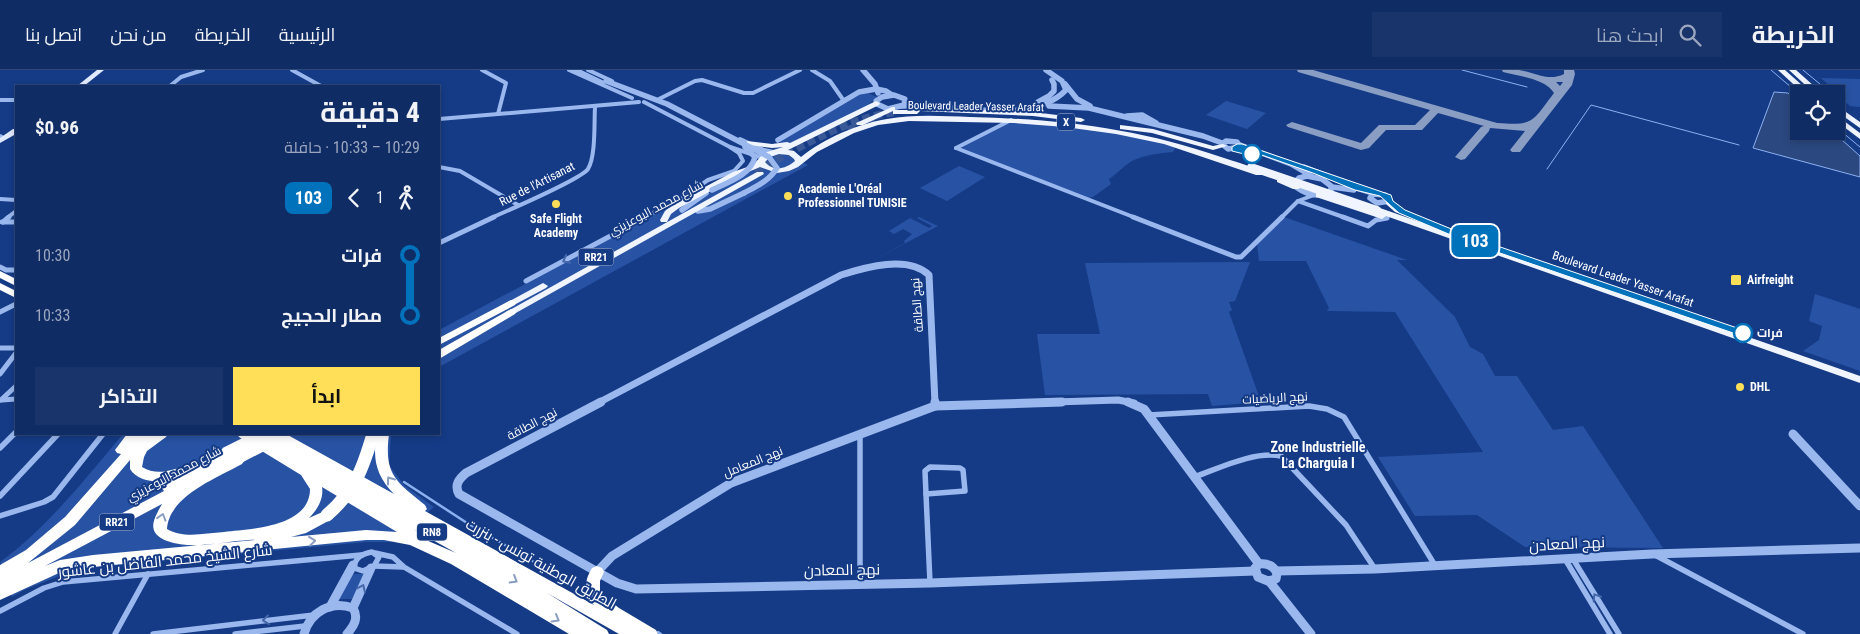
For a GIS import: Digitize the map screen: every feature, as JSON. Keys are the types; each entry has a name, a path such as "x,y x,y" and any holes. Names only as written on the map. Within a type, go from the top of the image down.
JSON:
{"highway":[{"path":"1781,70 1798,85"},
{"path":"1792,70 1810,85"},
{"path":"663,223 668,213 676,206 736,174 756,167 762,160 878,96"},
{"path":"915,109 1033,114 1084,121"},
{"name":"Boulevard Leader Yasser Arafat","path":"894,110 1029,116 1124,127 1186,143 1253,166"},
{"name":"X","path":"799,162 839,134 894,110"},
{"path":"1845,114 1860,126"},
{"name":"Boulevard Leader Yasser Arafat","path":"875,121 920,116 1004,117 1072,122 1149,136 1253,166"},
{"path":"750,144 772,146 789,144 842,118"},
{"path":"811,152 862,128 885,122 911,119 994,123 1013,120 1102,129 1159,141 1204,154 1297,188"},
{"path":"1845,124 1860,137"},
{"path":"1124,127 1161,133 1213,148 1224,144"},
{"path":"778,152 794,154 799,162"},
{"path":"762,160 765,168 775,171"},
{"name":"شارع محمد البوعزيزي","path":"663,223 698,211 775,171 790,169 799,162"},
{"path":"1253,166 1375,210 1387,218 1479,249 1495,252"},
{"path":"716,186 730,172"},
{"name":"شارع محمد البوعزيزي","path":"440,349 663,223 758,173 682,210 663,223"},
{"path":"708,180 716,186"},
{"path":"1317,195 1375,210"},
{"path":"1389,202 1402,212 1468,239"},
{"name":"Boulevard Leader Yasser Arafat","path":"1375,210 1468,239 1860,372"},
{"name":"Boulevard Leader Yasser Arafat","path":"1375,210 1860,380"},
{"path":"0,274 15,282"},
{"path":"0,286 15,294"},
{"path":"440,336 511,308"},
{"path":"440,354 511,308"},
{"name":"شارع محمد البوعزيزي","path":"440,342 511,308"},
{"path":"0,572 51,534 133,435"},
{"path":"0,572 31,554 70,521 145,435"},
{"path":"160,435 144,446 136,459 136,469 148,477 165,477 185,473 232,457 283,435"},
{"name":"الطريق الوطنية تونس - بنزرت","path":"249,435 497,570 602,634"},
{"name":"RN8","path":"249,435 284,458 582,634"},
{"name":"شارع محمد البوعزيزي","path":"0,584 232,457 265,435"},
{"name":"الطريق الوطنية تونس - بنزرت","path":"279,435 632,634"},
{"path":"0,594 55,568 87,557 268,538 301,529 327,515 346,499 356,483 373,435"},
{"path":"383,435 380,452 385,475 401,494 438,525"},
{"path":"232,457 165,508 160,520 160,531 172,538 201,539 272,531 296,521 310,508 317,492 312,479 284,458"},
{"name":"شارع محمد البوعزيزي","path":"0,579 232,457"},
{"path":"55,568 93,561 366,535 384,535 412,540 456,560"},
{"path":"597,572 594,576 592,588 597,599 651,634"}],"main road":[{"path":"81,85 101,70"},
{"path":"85,85 105,70"},
{"path":"0,138 15,130"}],"street":[{"path":"171,85 182,77 203,70"},
{"path":"292,70 318,85"},
{"path":"482,70 506,83 498,114"},
{"path":"526,281 682,198 708,180 738,168 743,161 739,153 730,147 664,111 632,99 569,70"},
{"path":"575,70 661,105 714,134 746,148 753,154 755,161 750,168 716,186 682,210"},
{"path":"582,70 604,82 667,104 769,157 775,162 777,168 775,173 763,183 706,210 698,211"},
{"path":"588,70 659,99 750,144 764,150 778,152"},
{"path":"659,99 695,81 702,80 740,92 754,93 800,70"},
{"path":"812,70 824,76 844,101"},
{"path":"864,70 875,84 881,107 894,110 904,103 982,109 1062,105 1085,107 1188,131"},
{"path":"1046,70 1059,78 1077,99 1091,106 1126,116 1144,115 1157,123 1316,171 1373,195 1377,203 1389,202"},
{"path":"1014,108 1051,96 1056,88 1052,80"},
{"path":"1038,106 1060,98 1065,93 1065,84"},
{"path":"878,96 886,91 892,95"},
{"path":"778,140 855,95 868,92 878,96 892,95 902,97 904,103"},
{"path":"622,104 637,95 645,94"},
{"path":"840,94 855,95"},
{"path":"440,119 642,102 650,99 650,96"},
{"path":"0,100 15,100"},
{"name":"Rue de l'Artisanat","path":"440,244 571,180 588,167 594,134 595,107"},
{"path":"994,123 956,148 1232,257 1241,256 1248,251 1298,201 1328,193 1329,185"},
{"path":"730,147 762,160"},
{"path":"1237,147 1292,167 1304,177"},
{"path":"1285,161 1329,185 1373,195"},
{"path":"440,167 460,171 518,206"},
{"path":"1298,201 1295,180 1313,177"},
{"path":"1329,185 1358,188"},
{"path":"1297,188 1317,195"},
{"path":"0,199 15,200"},
{"path":"1298,201 1368,226 1370,223 1387,218"},
{"path":"1370,223 1375,210"},
{"path":"2,222 15,213"},
{"path":"2,222 15,222"},
{"name":"نهج الطاقة","path":"456,489 456,484 466,473 842,275 863,269 909,265 923,268 930,275 935,406"},
{"path":"0,267 6,270 15,270"},
{"path":"0,312 15,304"},
{"path":"0,348 15,348"},
{"path":"0,352 8,348"},
{"path":"0,374 15,354"},
{"path":"0,400 15,387"},
{"path":"0,400 15,399"},
{"path":"935,406 1118,400 1139,406 1148,415 1194,477 1257,568 1261,579 1269,581 1276,579 1276,570 1268,564 1257,568"},
{"name":"نهج المعامل","path":"597,572 612,556 725,486 935,406"},
{"name":"نهج الرياضيات","path":"1148,415 1309,406 1327,409 1344,416 1436,567"},
{"path":"0,448 15,433"},
{"path":"860,434 860,584"},
{"path":"1793,434 1860,506"},
{"path":"0,496 57,435"},
{"path":"0,516 44,502 53,496 102,435"},
{"path":"1194,477 1264,455 1276,454 1281,456 1346,525 1375,569"},
{"path":"926,494 965,491 962,468 926,469 925,471 926,494 930,583"},
{"name":"نهج المعادن","path":"456,489 460,494 597,572 626,586 641,589 930,583 1257,568"},
{"name":"نهج المعادن","path":"1276,570 1436,567 1652,554 1860,548"},
{"path":"353,608 379,557 375,553"},
{"path":"375,553 393,557 404,567 517,634"},
{"name":"شارع الشيخ محمد الفاضل بن عاشور","path":"0,611 44,588 63,582 375,553"},
{"path":"1652,554 1803,634"},
{"path":"330,606 353,564 361,555"},
{"path":"339,557 353,564 354,568 359,571 373,567 404,567"},
{"path":"1569,559 1610,634"},
{"path":"1569,559 1619,634"},
{"path":"115,634 148,574"},
{"path":"1269,581 1311,634"},
{"path":"153,634 314,615 330,606 343,604 353,608 357,618 352,633"},
{"path":"235,634 305,630 314,615"}],"shaded area":[{"path":"1821,78 1860,79 1860,107 1850,106 1845,102 1845,85 1829,85"},
{"path":"1774,92 1788,93 1790,95 1790,140 1842,140 1860,156 1860,177 1753,148"},
{"path":"868,93 877,97 867,106 782,153 808,165 440,366 440,329 716,182 742,170 769,154 785,138 859,95"},
{"path":"1226,101 1266,113 1247,129 1206,115"},
{"path":"1022,119 1075,124 1172,145 1175,149 1173,152 1139,158 1131,162 1109,179 1111,184 1093,197 1088,198 961,148 995,128"},
{"path":"959,166 985,177 947,201 920,188"},
{"path":"919,217 938,226 870,262 905,243 904,241 912,234 903,229 894,234 889,231 910,218 929,228 932,226 917,218"},
{"path":"1284,217 1407,260 1397,260 1455,317 1470,347 1483,354 1495,376 1517,376 1553,430 1583,426 1663,548 1525,547 1477,515 1415,516 1378,457 1483,452 1395,312 1327,311 1329,308 1306,261 1259,261 1257,244"},
{"path":"1250,262 1235,301 1229,302 1232,310 1229,312 1261,402 1212,406 1208,394 1045,395 1037,334 1100,334 1085,263"},
{"path":"1815,294 1860,309 1860,371 1803,351 1819,340 1822,326 1809,321"},
{"path":"122,435 391,435 389,465 404,485 434,507 391,542 366,542 77,569 24,590 12,597 0,562 34,534 80,485"},
{"path":"353,574 366,574 352,599 339,599"}],"waterway":[{"path":"1462,70 1527,87"},
{"path":"1771,70 1790,86"},
{"path":"1803,70 1821,85"},
{"path":"1547,169 1591,105 1739,145"},
{"path":"1845,134 1860,147"},
{"path":"404,482 467,523 553,573"}],"taxiway":[{"path":"1302,70 1496,126 1522,128 1537,123"},
{"path":"1507,70 1544,80"},
{"path":"1569,70 1569,75"},
{"path":"1544,80 1562,79 1569,75"},
{"path":"1560,94 1568,83 1569,75"},
{"path":"1544,80 1556,87 1560,94"},
{"path":"1537,123 1560,94"},
{"path":"1292,125 1361,147 1365,146 1383,127 1418,128 1433,113"},
{"path":"1516,150 1537,123"},
{"path":"1461,157 1485,129"}],"tunnel":[{"path":"755,172 840,127 896,112"},
{"path":"848,130 875,121"}],"bus line":[{"name":"103","path":"1252,154 1235,149 1240,146 1316,171 1375,194 1383,194 1388,197 1389,202 1402,212 1468,239 1743,333"}],"place":[{"name":"Academie L'Oréal Professionnel TUNISIE","path":"788,196"},
{"name":"Safe Flight Academy","path":"556,204"},
{"name":"Airfreight","path":"1736,280"},
{"name":"فرات","path":"1743,333"},
{"name":"DHL","path":"1740,387"}],"district":[{"name":"Zone Industrielle La Charguia I","path":"1318,456"}]}
